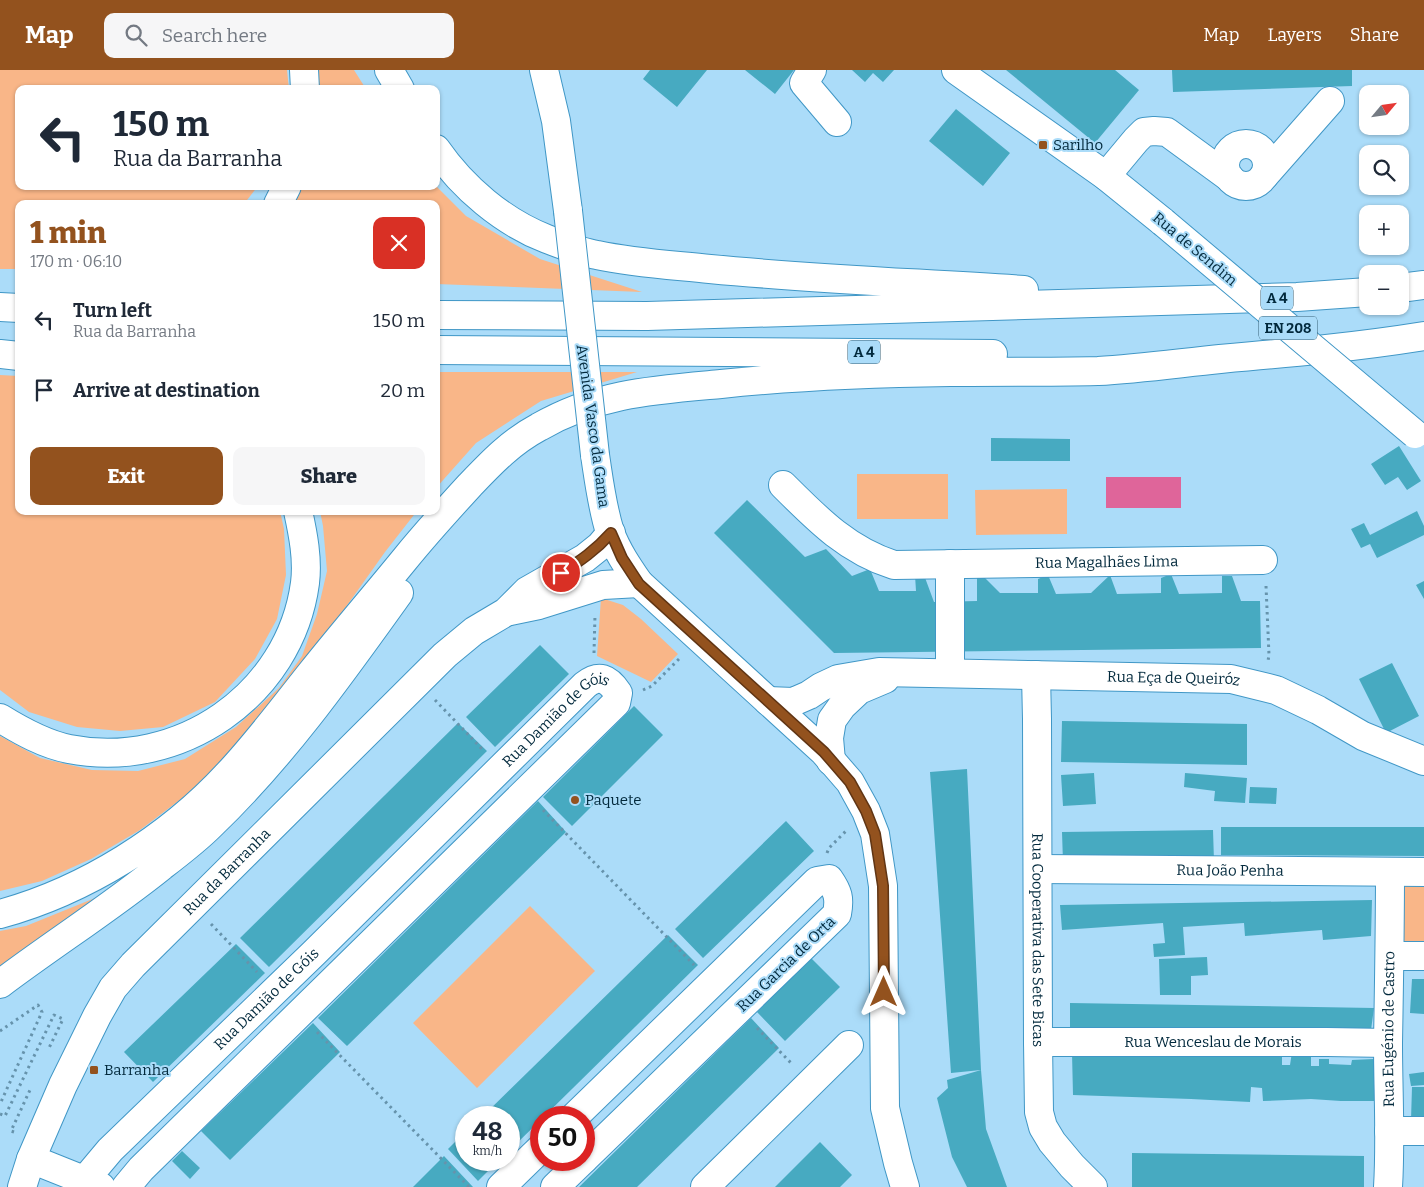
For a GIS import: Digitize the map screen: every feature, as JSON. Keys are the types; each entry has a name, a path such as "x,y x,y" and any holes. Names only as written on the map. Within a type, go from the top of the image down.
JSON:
{"main road":[{"path":"304,70 305,85"},
{"path":"389,70 398,85"},
{"name":"Avenida Vasco da Gama","path":"544,70 556,121 568,212 594,455 604,512 611,533 622,558 639,584 824,752 850,782 866,811 875,834 883,886 885,1108 905,1187"},
{"path":"812,70 804,83 837,122"},
{"name":"Rua de Sendim","path":"956,70 1106,176 1421,440"},
{"path":"1264,176 1267,169 1265,155 1254,146 1244,145 1229,153 1226,159 1226,173 1235,183 1241,186 1254,185 1260,181 1330,101"},
{"path":"1106,176 1144,132 1154,131 1167,132 1230,178"},
{"path":"1188,146 1294,142"},
{"path":"440,154 486,203 511,220 546,239 595,255 629,261 768,274 1185,300"},
{"path":"1409,287 1424,285"},
{"name":"A 4","path":"440,316 647,316 1297,297 1359,293"},
{"path":"0,298 15,297"},
{"path":"0,307 15,308"},
{"name":"A 4","path":"440,350 1047,354 1292,353 1424,336"},
{"path":"0,345 15,345"},
{"path":"0,914 50,897 109,868 169,829 198,804 229,774 271,725 312,671 437,520 491,462 506,448 534,429 565,413 614,397 647,391 760,380 859,374 1101,371 1292,353"},
{"path":"0,354 15,356"},
{"path":"0,984 169,861 210,826 244,792 285,745 343,672 491,462"},
{"name":"Rua Magalhães Lima","path":"783,485 826,527 849,545 894,565 1263,560"},
{"path":"0,718 30,736 68,749 117,753 171,743 196,733 217,720 240,703 261,680 277,659 290,635 299,609 305,582 305,553 299,515"},
{"name":"Rua da Barranha","path":"22,1187 31,1159 63,1085 97,1016 113,988 132,965 445,655 474,630 506,612 527,591 585,558 600,546 611,533"},
{"path":"950,564 950,673"},
{"name":"Rua da Barranha","path":"506,612 539,605 597,586 639,584"},
{"name":"Rua Eça de Queiróz","path":"768,701 793,702 838,679 878,672 1231,679 1276,690 1318,710 1363,736 1424,761"},
{"name":"Rua Eça de Queiróz","path":"831,761 828,738 832,720 842,706 859,690 882,680 906,673"},
{"name":"Rua Cooperativa das Sete Bicas","path":"1036,675 1040,1112 1043,1127 1052,1142 1093,1187"},
{"name":"Rua Damião de Góis","path":"93,1184 110,1150 584,685 592,679 601,679 611,683 618,692 616,703 141,1169 126,1187"},
{"name":"Rua João Penha","path":"1038,869 1424,872"},
{"name":"Rua Eugénio de Castro","path":"1388,1187 1390,1131 1388,1043 1390,872"},
{"name":"Rua Garcia de Orta","path":"595,1148 837,914 839,904 837,890 829,879 818,881"},
{"path":"585,1106 818,881"},
{"path":"1390,956 1424,956"},
{"name":"Rua Wenceslau de Morais","path":"1038,1042 1388,1043"},
{"path":"705,1187 849,1045"},
{"path":"1390,1131 1424,1131"},
{"path":"31,1159 93,1184"},
{"path":"501,1187 530,1159"},
{"name":"Rua Garcia de Orta","path":"555,1187 572,1171"}],"path":[{"path":"1262,686 1269,655 1263,560"},
{"path":"592,679 597,586"},
{"path":"616,703 652,686 700,638"},
{"path":"418,682 501,768"},
{"path":"525,792 712,984"},
{"path":"818,881 829,848 866,811"},
{"path":"193,905 275,990"},
{"path":"0,1031 38,1005 42,1012 0,1104"},
{"path":"739,1009 811,1083"},
{"path":"300,1014 469,1187"},
{"path":"0,1114 5,1116 54,1015 63,1020 47,1054"},
{"path":"18,1133 11,1131 31,1088"}],"shaded area":[{"path":"0,70 287,70 289,85 15,85 15,190 255,190 247,200 15,200 15,269 0,269"},
{"path":"316,70 354,70 363,85 316,85"},
{"path":"295,190 440,190 466,216 540,259 642,292 440,284 440,200 289,200"},
{"path":"440,372 637,372 541,401 476,443 440,484"},
{"path":"0,375 15,376 15,515 281,515 284,529 286,575 277,619 255,659 215,702 163,727 120,731 77,727 29,712 0,690"},
{"path":"857,474 948,474 948,519 857,519"},
{"path":"1106,477 1181,477 1181,508 1106,508"},
{"path":"1067,489 1067,534 976,535 975,490"},
{"path":"321,515 414,515 326,635 253,728 193,790 140,830 91,859 42,881 0,891 0,736 40,758 92,770 138,771 185,759 236,727 279,688 302,656 317,614 327,571"},
{"path":"601,598 623,605 641,619 678,654 651,682 597,656"},
{"path":"1400,882 1424,882 1424,946 1400,946"},
{"path":"100,896 0,967 0,931 26,926"},
{"path":"530,906 595,971 477,1088 413,1023"}],"building":[{"path":"650,70 707,70 677,107 643,79"},
{"path":"745,70 794,70 775,94"},
{"path":"852,70 894,70 883,82 873,73 865,82"},
{"path":"1006,70 1115,70 1139,90 1095,143"},
{"path":"1172,70 1352,70 1352,86 1173,92"},
{"path":"956,109 1010,153 983,186 929,141"},
{"path":"991,438 1070,439 1070,461 991,461"},
{"path":"1399,446 1421,481 1407,490 1398,477 1385,485 1371,464"},
{"path":"747,500 805,557 826,549 852,576 870,569 879,591 916,591 915,575 924,575 934,602 977,601 977,570 1000,593 1038,593 1038,579 1048,575 1056,594 1091,593 1110,575 1117,594 1161,593 1161,578 1171,574 1179,594 1222,593 1222,576 1232,576 1241,601 1260,601 1261,648 834,653 714,533"},
{"path":"1417,511 1424,526 1424,535 1377,558 1370,544 1361,548 1351,529 1364,523 1370,535"},
{"path":"1424,581 1424,599 1416,585"},
{"path":"540,645 569,674 495,747 466,717"},
{"path":"1392,663 1419,716 1386,733 1359,679"},
{"path":"634,706 663,735 572,826 543,797"},
{"path":"1062,721 1247,724 1247,765 1061,762"},
{"path":"458,723 487,751 269,967 240,938"},
{"path":"967,769 981,1070 951,1073 930,772"},
{"path":"1094,773 1096,804 1063,806 1061,775"},
{"path":"1185,773 1247,778 1245,803 1214,801 1215,791 1184,787"},
{"path":"1250,787 1277,788 1276,804 1249,803"},
{"path":"538,801 566,832 347,1046 318,1018"},
{"path":"786,821 814,851 703,958 675,929"},
{"path":"1221,827 1424,827 1424,856 1221,855"},
{"path":"1213,830 1214,861 1063,862 1062,832"},
{"path":"1372,900 1371,936 1323,940 1322,930 1245,936 1244,923 1183,927 1185,955 1154,957 1153,944 1165,943 1163,923 1062,930 1060,905"},
{"path":"668,935 698,965 555,1106 530,1106 530,1130 520,1140 520,1106 493,1106"},
{"path":"236,944 265,973 153,1082 124,1052"},
{"path":"1207,957 1208,975 1191,976 1191,995 1160,995 1159,959"},
{"path":"811,958 840,987 785,1041 757,1012"},
{"path":"1412,979 1424,979 1424,1014 1410,1013"},
{"path":"1070,1003 1374,1008 1371,1030 1070,1028"},
{"path":"751,1018 779,1048 637,1187 579,1187"},
{"path":"313,1023 340,1052 230,1160 201,1131"},
{"path":"1282,1052 1282,1065 1290,1065 1292,1052 1311,1052 1311,1066 1319,1066 1319,1059 1329,1059 1329,1064 1351,1065 1352,1060 1374,1059 1374,1101 1311,1099 1263,1101 1262,1088 1251,1087 1250,1102 1073,1095 1072,1053"},
{"path":"981,1070 986,1129 1007,1187 967,1187 952,1157 937,1098 948,1088 947,1080"},
{"path":"1424,1072 1424,1085 1411,1086 1409,1074"},
{"path":"1412,1087 1424,1087 1424,1120 1411,1120"},
{"path":"455,1142 455,1156 448,1149"},
{"path":"820,1142 852,1175 840,1187 775,1187"},
{"path":"182,1151 200,1168 190,1179 172,1161"},
{"path":"1132,1153 1364,1156 1364,1187 1132,1187"},
{"path":"444,1156 455,1168 455,1171 458,1171 473,1187 413,1187"},
{"path":"469,1171 488,1171 478,1181"}],"place":[{"name":"Sarilho","path":"1043,145"},
{"name":"Paquete","path":"575,800"},
{"name":"Barranha","path":"94,1070"}],"route":[{"path":"561,573 600,546 611,533 622,558 639,584 824,752 850,782 866,811 875,834 883,886 884,992"}]}
